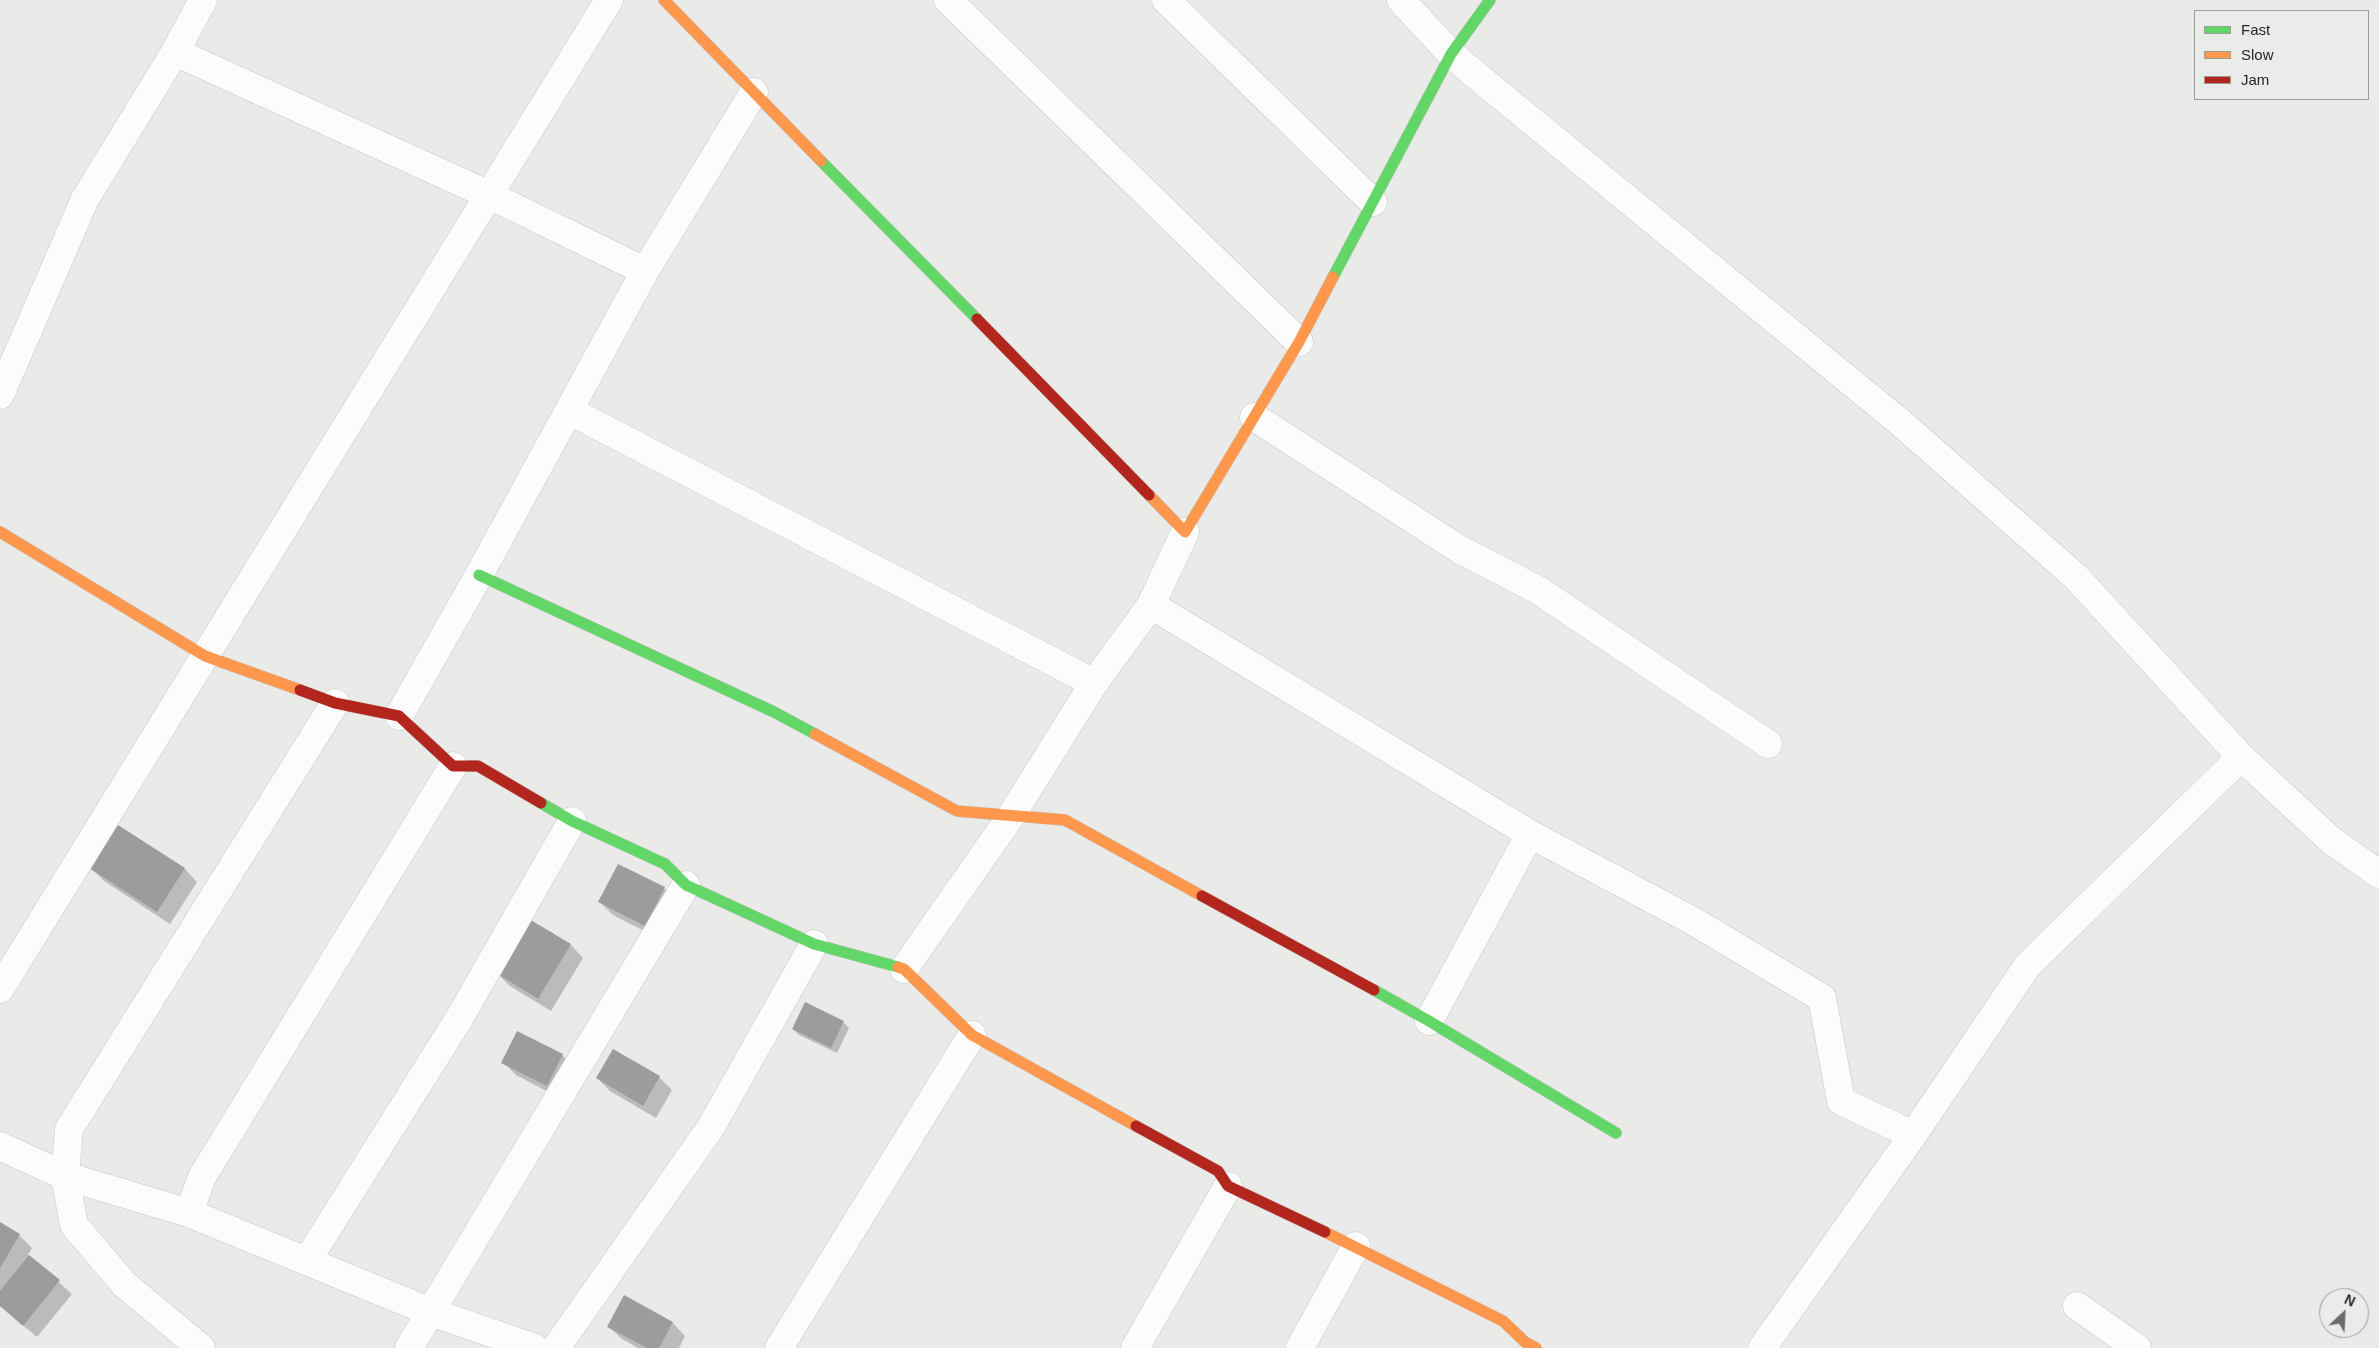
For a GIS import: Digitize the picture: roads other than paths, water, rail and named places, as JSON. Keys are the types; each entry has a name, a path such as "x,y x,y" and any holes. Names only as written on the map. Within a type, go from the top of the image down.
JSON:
{"street":[{"path":"0,395 85,199 174,52 203,0"},
{"path":"0,989 608,0"},
{"path":"664,0 1185,532"},
{"path":"948,0 1299,342"},
{"path":"1166,0 1373,202"},
{"path":"1401,0 1451,54 1901,423 2068,571 2241,757 2332,841 2379,874"},
{"path":"904,969 1010,816 1094,683 1151,605 1185,532 1299,342 1451,54 1490,0"},
{"path":"174,52 489,195 645,271"},
{"path":"399,716 570,411 645,271 754,92"},
{"path":"570,411 1094,683"},
{"path":"1254,417 1459,549 1538,590 1768,744"},
{"path":"0,532 205,656 335,703 399,716 454,766 478,766 572,821 665,864 686,885 814,944 904,969 972,1035 1218,1171 1228,1186 1356,1246 1503,1321 1527,1346"},
{"path":"479,575 774,712 957,811 1065,820 1429,1021 1616,1133"},
{"path":"1151,605 1530,834 1693,921 1822,998 1841,1102 1913,1135"},
{"path":"201,1348 124,1284 74,1225 65,1176 70,1129 335,703"},
{"path":"1762,1348 1913,1135 2028,965 2241,757"},
{"path":"189,1213 202,1177 454,766"},
{"path":"307,1261 460,1017 572,821"},
{"path":"1429,1021 1530,834"},
{"path":"409,1348 686,885"},
{"path":"556,1348 711,1127 814,944"},
{"path":"779,1348 972,1035"},
{"path":"0,1146 65,1176 189,1213 431,1312 535,1348"},
{"path":"1135,1348 1228,1186"},
{"path":"1300,1348 1356,1246"},
{"path":"2076,1306 2137,1348"}]}
